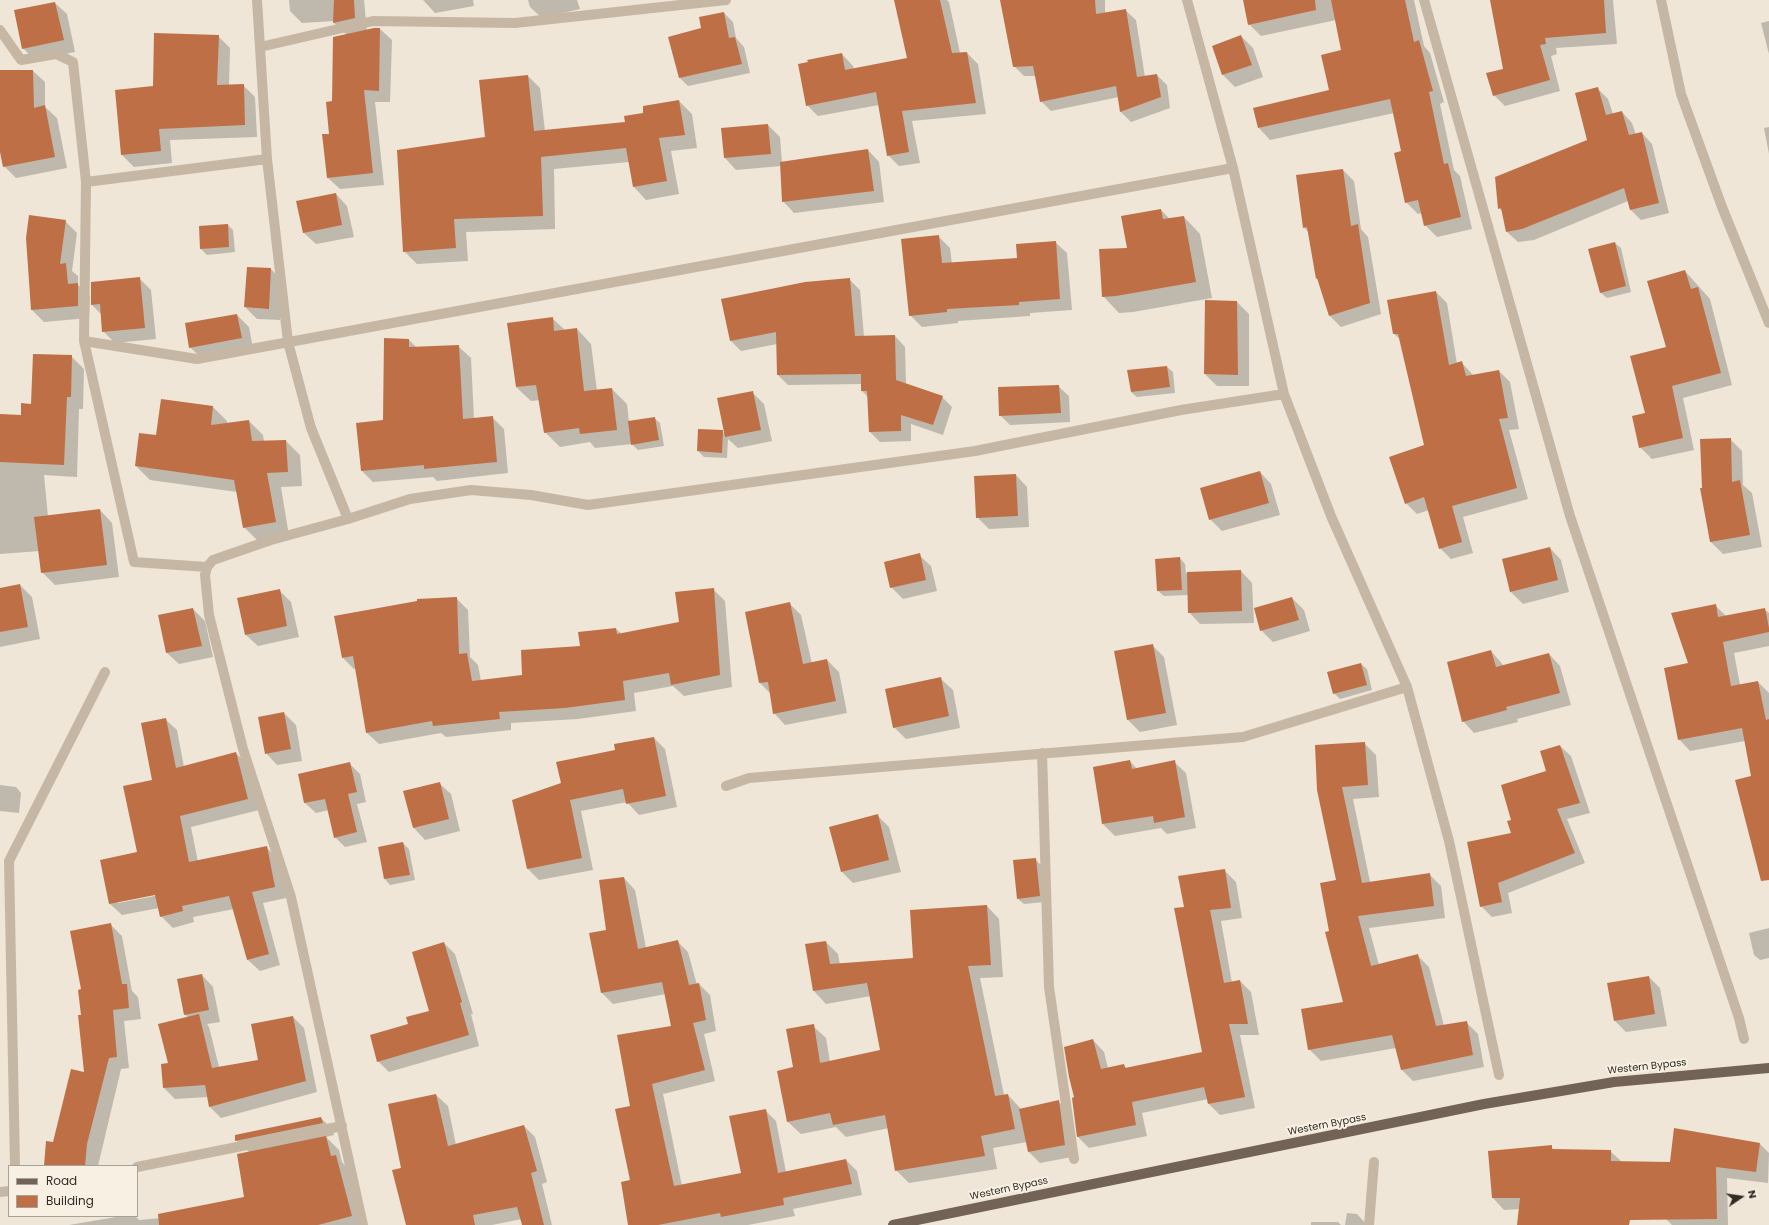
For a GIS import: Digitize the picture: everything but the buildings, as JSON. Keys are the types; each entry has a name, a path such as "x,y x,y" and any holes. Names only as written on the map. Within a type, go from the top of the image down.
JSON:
{"main road":[{"name":"Western Bypass","path":"893,1225 1484,1104 1614,1082 1769,1068"}],"street":[{"path":"257,0 267,159 288,342 311,428 348,519"},
{"path":"260,47 373,21 515,23 726,0"},
{"path":"1187,0 1233,168 1284,394 1331,516 1407,687 1449,840 1499,1076"},
{"path":"1424,0 1570,516 1739,1018 1744,1039"},
{"path":"1661,0 1681,94 1722,207 1769,323"},
{"path":"0,30 21,60 56,54 73,62 86,182 84,341 134,562 207,567"},
{"path":"86,182 267,159"},
{"path":"84,341 198,359 1233,168"},
{"path":"363,1225 290,897 243,749 209,615 205,575 207,567 213,560 271,540 348,519 410,499 471,490 531,495 588,505 975,452 1181,410 1284,394"},
{"path":"15,1165 9,861 105,672"},
{"path":"726,786 749,778 1243,737 1407,687"},
{"path":"1042,753 1049,987 1074,1159"},
{"path":"138,1167 342,1126"},
{"path":"1369,1225 1374,1162"}]}
